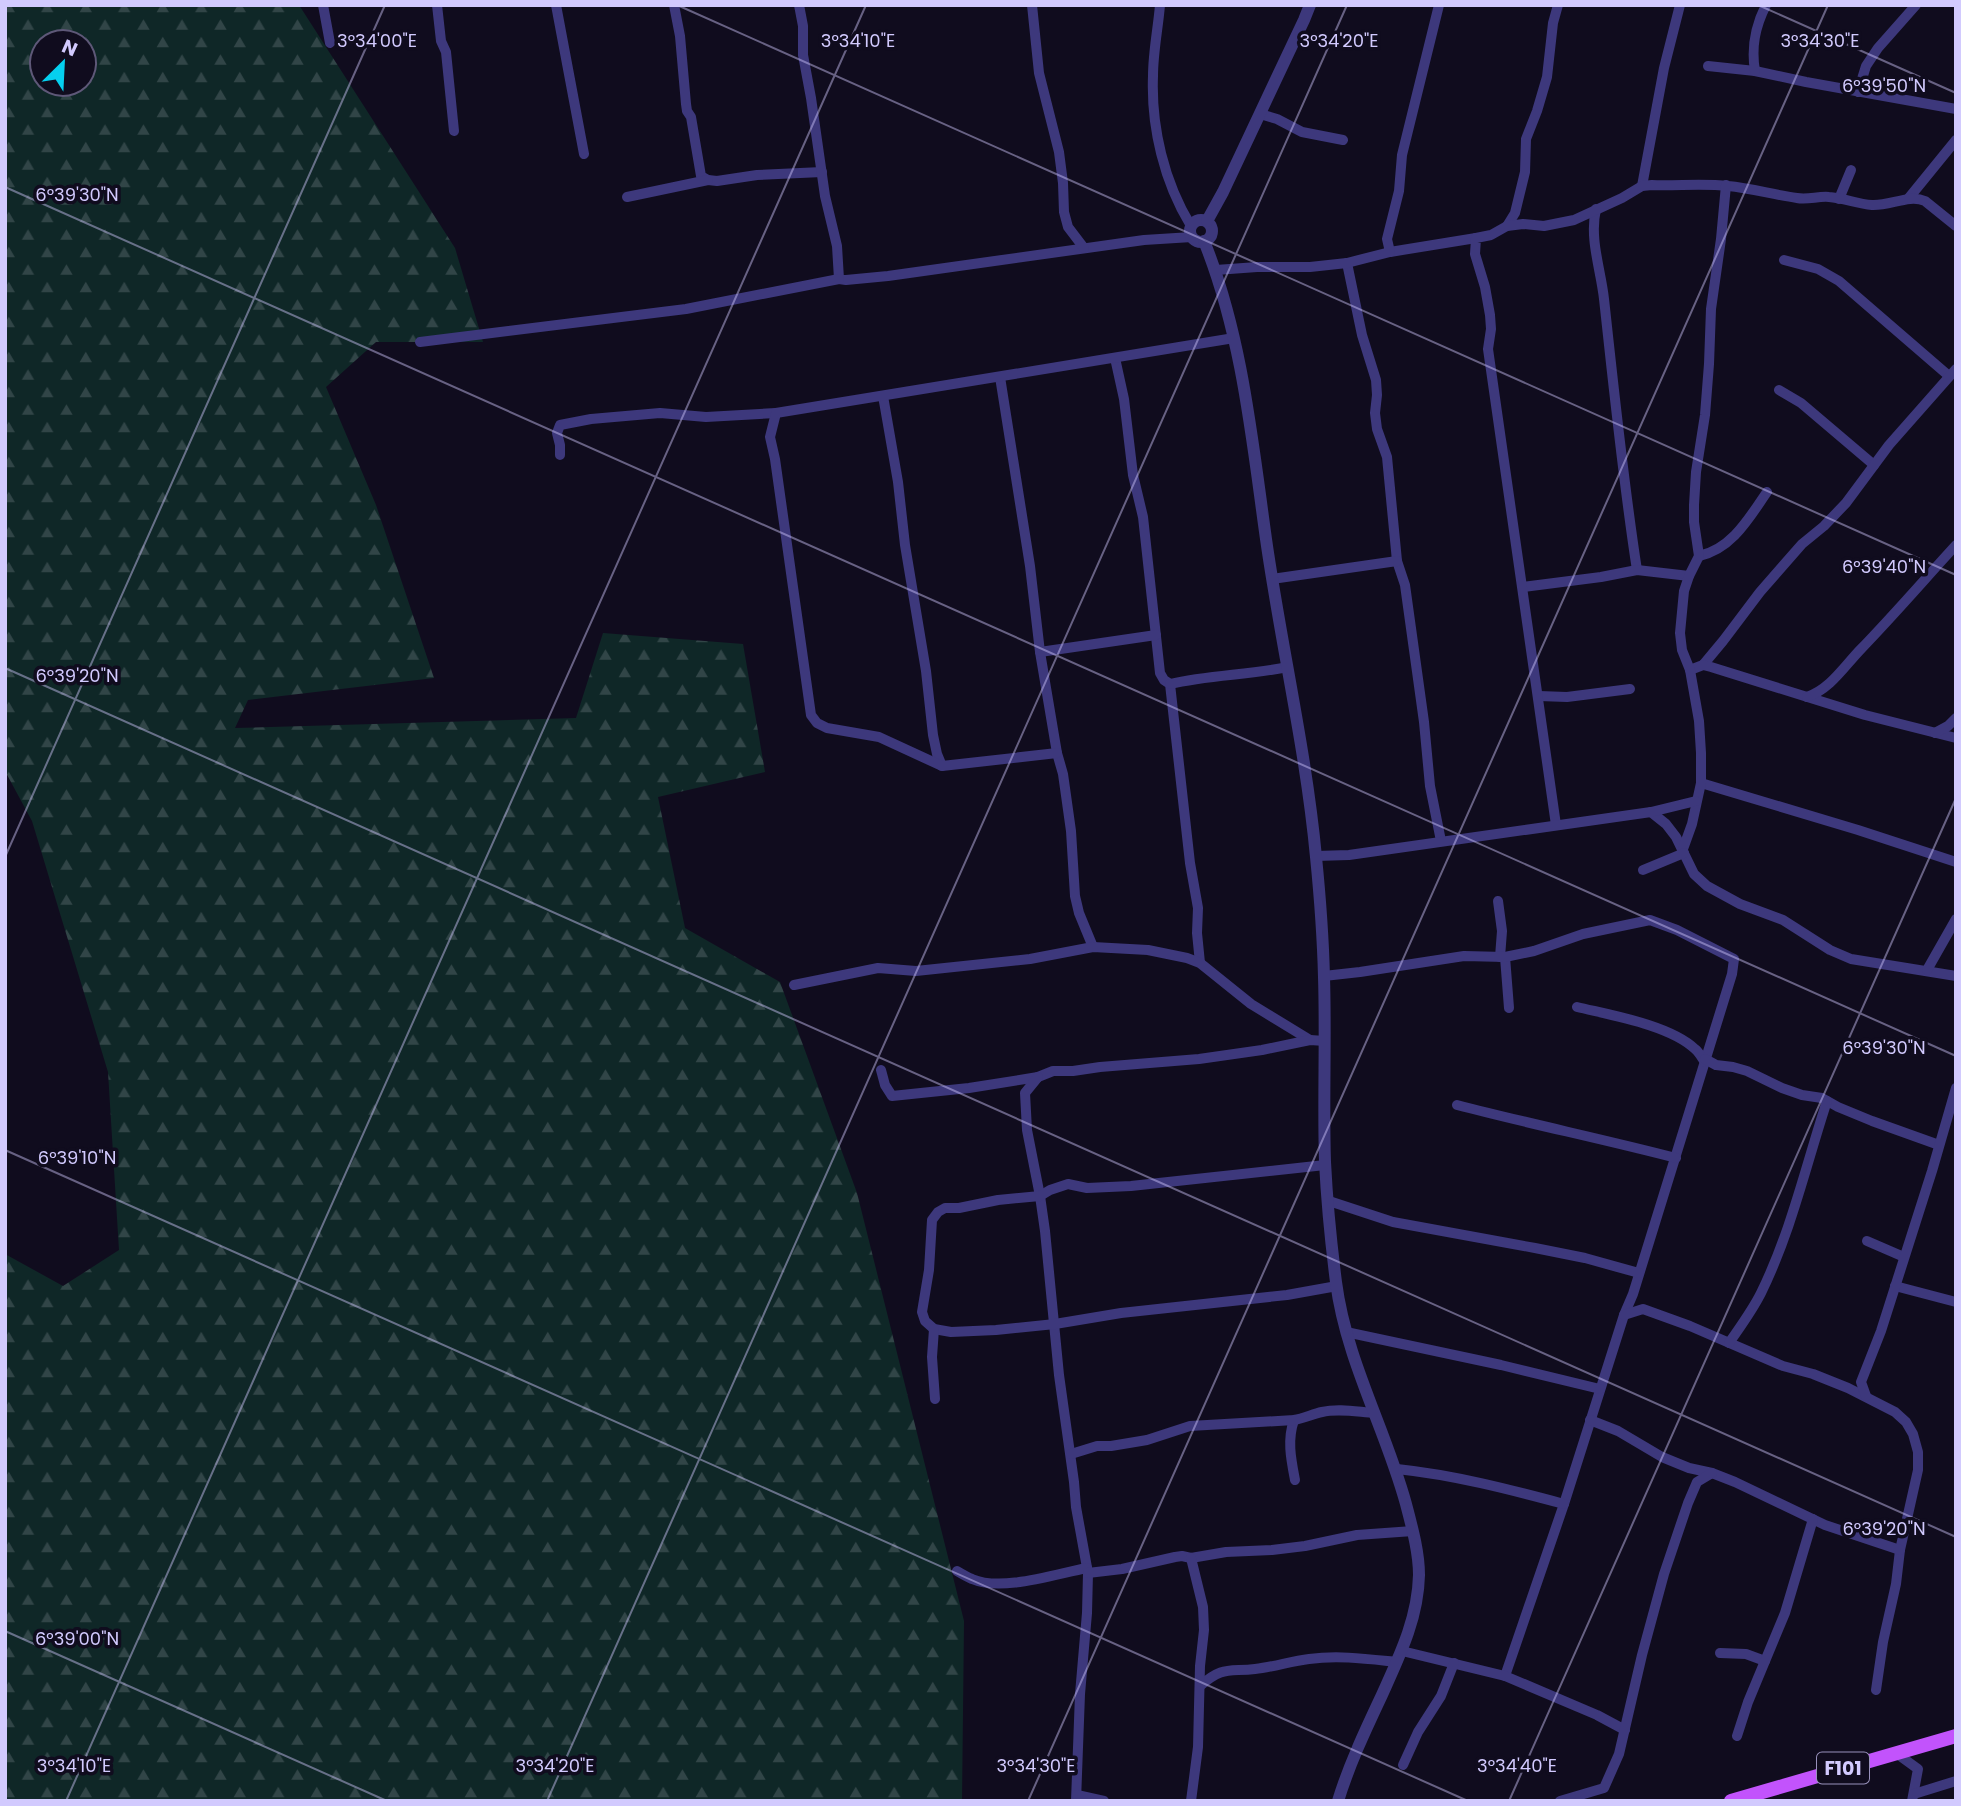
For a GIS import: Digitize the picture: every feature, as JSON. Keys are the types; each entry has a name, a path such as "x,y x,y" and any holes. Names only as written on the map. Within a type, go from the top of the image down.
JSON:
{"main road":[{"name":"F101","path":"1731,1801 1756,1797 1956,1736"}],"street":[{"path":"323,5 330,43"},
{"path":"437,5 441,41 446,52 454,131"},
{"path":"556,5 584,154"},
{"path":"674,5 680,36 687,111 691,117 701,176 708,180"},
{"path":"800,5 803,55 830,220 837,246 839,279"},
{"path":"1032,5 1039,74 1059,152 1064,212 1068,227 1084,248"},
{"path":"1160,5 1153,76 1155,116 1164,165 1180,207 1216,270 1234,338 1248,410 1316,856 1324,975 1325,1165 1336,1286 1346,1332 1396,1469 1413,1531 1419,1569 1414,1617 1362,1737 1338,1801"},
{"path":"1207,221 1310,5"},
{"path":"1390,252 1387,239 1399,191 1402,155 1438,5"},
{"path":"1507,226 1515,213 1525,172 1526,139 1547,77 1553,23 1558,5"},
{"path":"1642,186 1664,68 1680,5"},
{"path":"1755,71 1753,43 1766,5"},
{"path":"1858,92 1866,65 1916,5"},
{"path":"1708,66 1755,71 1956,109"},
{"path":"1260,114 1277,119 1302,132 1343,140"},
{"path":"1908,199 1956,140"},
{"path":"1839,199 1851,170"},
{"path":"627,197 708,180 822,172"},
{"path":"1216,270 1347,264 1390,252 1476,239 1491,235 1507,226 1558,224 1574,220 1642,186 1726,185 1810,200 1830,197 1877,205 1891,205 1919,198 1956,226"},
{"path":"1643,870 1683,851 1701,783 1699,721 1690,670 1682,650 1681,632 1685,591 1699,556 1694,505 1705,415 1711,309 1726,185"},
{"path":"1596,209 1593,230 1602,279 1619,441 1637,570"},
{"path":"1196,235 1197,221 1207,221"},
{"path":"420,342 687,309 839,279 900,275 1144,240 1196,235 1209,238 1212,231 1207,221"},
{"path":"1476,239 1475,254 1490,315 1488,349 1556,825"},
{"path":"1690,670 1703,665 1760,592 1802,544 1846,503 1874,465 1953,372 1839,281 1818,270 1784,260"},
{"path":"1347,264 1362,335 1376,380 1377,429 1388,457 1397,561 1405,585 1430,786 1441,841"},
{"path":"560,455 561,445 557,433 560,425 581,421 660,413 706,417 776,413 1234,338"},
{"path":"1115,358 1124,399 1133,475 1143,517 1160,673 1170,684 1287,667"},
{"path":"1000,377 1030,566 1040,652 1063,775 1071,831 1075,896 1079,914 1094,947"},
{"path":"1779,390 1801,403 1874,465"},
{"path":"883,396 926,671 933,734 942,766"},
{"path":"776,413 770,437 811,715 817,723 827,728 879,737 942,766 1057,753"},
{"path":"1699,556 1711,554 1723,546 1742,528 1767,492"},
{"path":"1806,697 1819,693 1843,670 1956,545"},
{"path":"1272,579 1397,561"},
{"path":"1523,587 1637,570 1689,576"},
{"path":"1040,652 1156,635"},
{"path":"1703,665 1866,715 1954,738 1952,722 1936,733"},
{"path":"1170,684 1198,908 1200,964"},
{"path":"1539,696 1567,697 1630,689"},
{"path":"1701,783 1956,862"},
{"path":"1316,856 1349,855 1651,812 1696,801"},
{"path":"1651,812 1666,824 1694,874 1707,886 1740,904 1783,920 1830,950 1851,958 1956,976"},
{"path":"1498,901 1509,1008"},
{"path":"1927,971 1956,919"},
{"path":"1324,975 1464,956 1503,957 1534,951 1583,934 1650,920 1677,930 1734,960 1732,974 1633,1294 1504,1676"},
{"path":"794,985 878,968 916,971 1030,959 1094,947 1148,950 1187,958 1200,964 1251,1004 1310,1040"},
{"path":"1577,1007 1634,1021 1679,1037 1696,1049 1704,1064"},
{"path":"881,1070 885,1085 892,1096 969,1088 1038,1077 1053,1071 1199,1059 1310,1040 1325,1041"},
{"path":"1704,1064 1741,1069 1782,1088 1802,1095 1816,1096 1872,1121 1939,1145"},
{"path":"1038,1077 1026,1090 1024,1101 1027,1130 1041,1196 1059,1375 1087,1570 1077,1798 1104,1801"},
{"path":"1866,1396 1861,1382 1881,1331 1956,1088"},
{"path":"1729,1343 1761,1293 1801,1191 1827,1101"},
{"path":"1457,1105 1676,1158"},
{"path":"1325,1165 1131,1186 1087,1188 1068,1184 1049,1190 1041,1196 945,1208 938,1212 930,1228 929,1270 922,1312 925,1321 934,1329 970,1332 1287,1295 1336,1286"},
{"path":"1329,1201 1393,1222 1585,1258 1639,1273"},
{"path":"1867,1241 1904,1256"},
{"path":"1895,1286 1956,1303"},
{"path":"1633,1294 1643,1309 1783,1366 1848,1388 1895,1412 1906,1422 1918,1452 1918,1470 1900,1550 1877,1690"},
{"path":"1624,1315 1643,1309"},
{"path":"934,1329 934,1398"},
{"path":"1346,1332 1600,1389"},
{"path":"1848,1388 1861,1382"},
{"path":"1071,1454 1097,1446 1147,1440 1190,1426 1294,1420 1333,1411 1375,1413"},
{"path":"1294,1420 1289,1442 1295,1480"},
{"path":"1590,1420 1618,1431 1662,1457 1689,1468 1712,1473 1813,1519 1900,1550"},
{"path":"1689,1468 1697,1482"},
{"path":"1396,1469 1435,1473 1503,1487 1564,1504"},
{"path":"1560,1801 1604,1788 1619,1754 1664,1574 1697,1482 1712,1473"},
{"path":"1737,1736 1748,1702 1785,1613 1813,1519"},
{"path":"957,1571 973,1580 992,1584 1016,1582 1087,1570 1122,1569 1182,1556 1192,1558 1226,1552 1272,1550 1357,1535 1413,1531"},
{"path":"1191,1801 1198,1747 1204,1630 1203,1607 1192,1558"},
{"path":"1720,1653 1746,1654 1765,1661"},
{"path":"1200,1686 1221,1671 1255,1669 1311,1658 1399,1656 1454,1663 1504,1676 1625,1730"},
{"path":"1403,1765 1422,1726 1441,1696 1454,1663"},
{"path":"1896,1753 1917,1769 1913,1797 1956,1781"}],"green space":[{"path":"5,5 299,5 455,248 483,342 376,342 326,387 376,505 434,678 248,700 235,728 576,718 603,633 743,644 765,772 658,797 685,928 780,982 857,1193 964,1621 962,1801 5,1801 5,1254 63,1286 119,1250 108,1072 32,821 5,771"}]}
